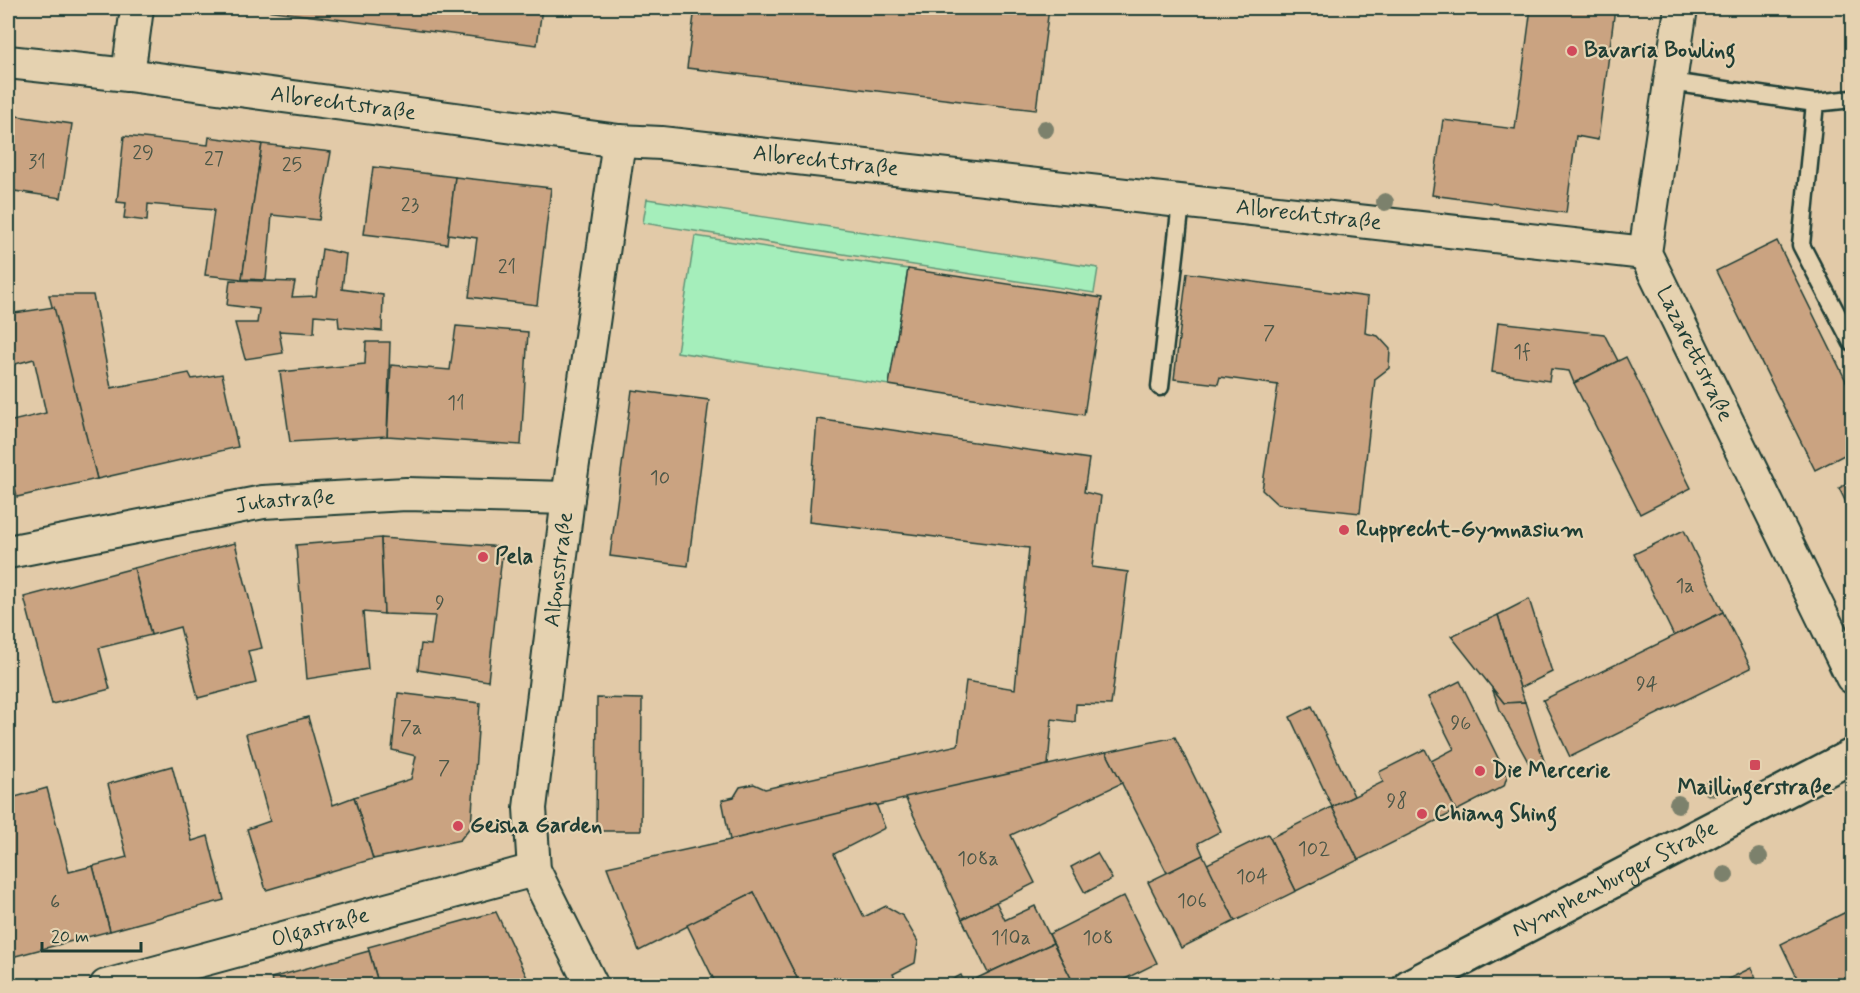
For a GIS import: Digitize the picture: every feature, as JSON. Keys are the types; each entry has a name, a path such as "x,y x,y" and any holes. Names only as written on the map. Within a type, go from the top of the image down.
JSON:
{"main road":[{"name":"Nymphenburger Straße","path":"1410,986 1852,756"}],"street":[{"path":"128,75 137,8"},
{"path":"1645,253 1681,8"},
{"name":"Albrechtstraße","path":"8,62 128,75 619,141 661,143 1645,253"},
{"name":"Alfonsstraße","path":"592,986 534,870 530,808 568,498 619,141"},
{"name":"Lazarettstraße","path":"1645,253 1852,677"},
{"name":"Jutastraße","path":"8,552 263,502 406,494 568,498"},
{"name":"Olgastraße","path":"106,986 534,870"}],"lane":[{"path":"1671,82 1815,103 1852,99"},
{"path":"1815,103 1801,245 1852,343"},
{"path":"1160,387 1182,203"}],"green space":[{"path":"647,199 1098,268 1094,293 643,223"},
{"path":"695,236 908,269 889,385 677,352"}],"building":[{"path":"250,8 542,8 537,45"},
{"path":"695,8 1049,8 1036,110 687,68"},
{"path":"1531,8 1615,8 1598,140 1576,136 1566,213 1432,195 1443,120 1515,129"},
{"path":"10,115 72,124 61,198 8,190"},
{"path":"124,136 208,145 209,137 262,144 242,279 205,275 214,210 148,204 147,221 124,218 126,203 117,202"},
{"path":"262,144 331,152 319,220 272,215 266,280 242,279"},
{"path":"373,167 455,177 447,244 364,234"},
{"path":"455,177 551,188 537,305 469,297 477,238 448,234"},
{"path":"1777,241 1852,393 1852,451 1815,470 1716,271"},
{"path":"322,249 346,254 342,289 383,295 382,331 339,327 338,317 315,315 314,333 279,331 283,353 245,359 235,323 257,323 259,309 227,305 230,280 295,282 292,297 316,296"},
{"path":"908,269 1102,298 1084,415 889,385"},
{"path":"1187,273 1368,297 1365,333 1378,336 1390,349 1389,368 1375,379 1360,513 1277,504 1262,490 1278,385 1220,377 1218,384 1174,379"},
{"path":"49,295 93,295 111,388 189,373 192,379 222,374 238,447 97,479"},
{"path":"54,307 97,479 17,497 8,455 8,422 46,413 34,359 8,366 8,314"},
{"path":"1498,322 1604,334 1618,361 1574,383 1569,371 1551,369 1549,381 1492,372"},
{"path":"456,326 528,332 521,445 387,436 391,365 450,370"},
{"path":"366,342 390,342 387,436 290,442 280,372 365,364"},
{"path":"1626,357 1691,488 1640,514 1574,383"},
{"path":"632,390 709,400 688,566 610,556"},
{"path":"817,419 1089,459 1084,492 1101,496 1092,567 1128,572 1111,705 1076,704 1075,722 1052,719 1048,765 730,840 722,800 734,797 740,787 754,784 765,789 958,745 966,681 1015,689 1029,548 809,522"},
{"path":"1852,481 1852,515 1839,488"},
{"path":"1684,530 1723,612 1674,636 1634,554"},
{"path":"381,538 384,614 363,612 368,669 307,679 296,545"},
{"path":"381,538 503,547 488,681 418,670 421,644 431,645 435,616 384,614"},
{"path":"235,543 262,648 248,651 256,683 198,698 180,627 151,635 134,568"},
{"path":"134,568 151,635 99,648 110,689 52,704 24,597"},
{"path":"1529,599 1552,672 1520,688 1498,615"},
{"path":"1723,612 1751,668 1570,757 1543,700"},
{"path":"1498,615 1525,702 1504,703 1451,636"},
{"path":"1460,681 1507,776 1504,786 1456,811 1431,761 1454,749 1428,697"},
{"path":"1492,688 1504,703 1525,702 1545,764 1532,769 1500,710"},
{"path":"398,693 480,703 471,826 460,840 373,859 354,797 411,779 416,756 392,750"},
{"path":"597,698 642,699 641,831 596,831"},
{"path":"1312,706 1354,796 1332,807 1290,717"},
{"path":"308,717 333,805 354,797 373,859 266,890 247,829 270,821 246,734"},
{"path":"1175,737 1221,831 1198,843 1203,855 1167,873 1106,752"},
{"path":"1425,749 1456,811 1358,860 1332,807 1383,782 1379,772"},
{"path":"1106,752 1122,783 1011,835 1035,883 962,919 905,797"},
{"path":"172,766 192,841 208,836 224,900 110,931 93,866 127,857 108,784"},
{"path":"47,788 69,872 93,866 110,931 8,958 8,799"},
{"path":"876,804 885,828 834,854 864,917 886,906 903,916 918,942 915,963 893,974 899,986 801,986 754,892 639,951 607,867"},
{"path":"1332,807 1358,860 1296,891 1270,838"},
{"path":"1268,834 1296,891 1235,921 1207,864"},
{"path":"1097,853 1112,879 1085,893 1071,867"},
{"path":"1203,855 1235,921 1181,948 1148,882"},
{"path":"754,892 801,986 717,986 687,925"},
{"path":"1124,896 1157,963 1111,986 1075,986 1049,934"},
{"path":"996,902 1005,920 1035,906 1053,943 988,973 962,919"},
{"path":"1852,909 1852,986 1801,986 1781,944"},
{"path":"496,912 531,986 379,986 368,947"},
{"path":"1053,943 1075,986 965,984 988,973"},
{"path":"369,951 379,986 273,986 271,978"},
{"path":"1751,968 1760,986 1714,986"},
{"path":"961,975 966,986 940,986"}],"place":[{"name":"Bavaria Bowling","path":"1572,51"},
{"name":"Rupprecht-Gymnasium","path":"1344,530"},
{"name":"Pela","path":"483,557"},
{"name":"Maillingerstraße","path":"1755,765"},
{"name":"Die Mercerie","path":"1480,771"},
{"name":"Chiang Shing","path":"1422,814"},
{"name":"Geisha Garden","path":"458,826"}]}
